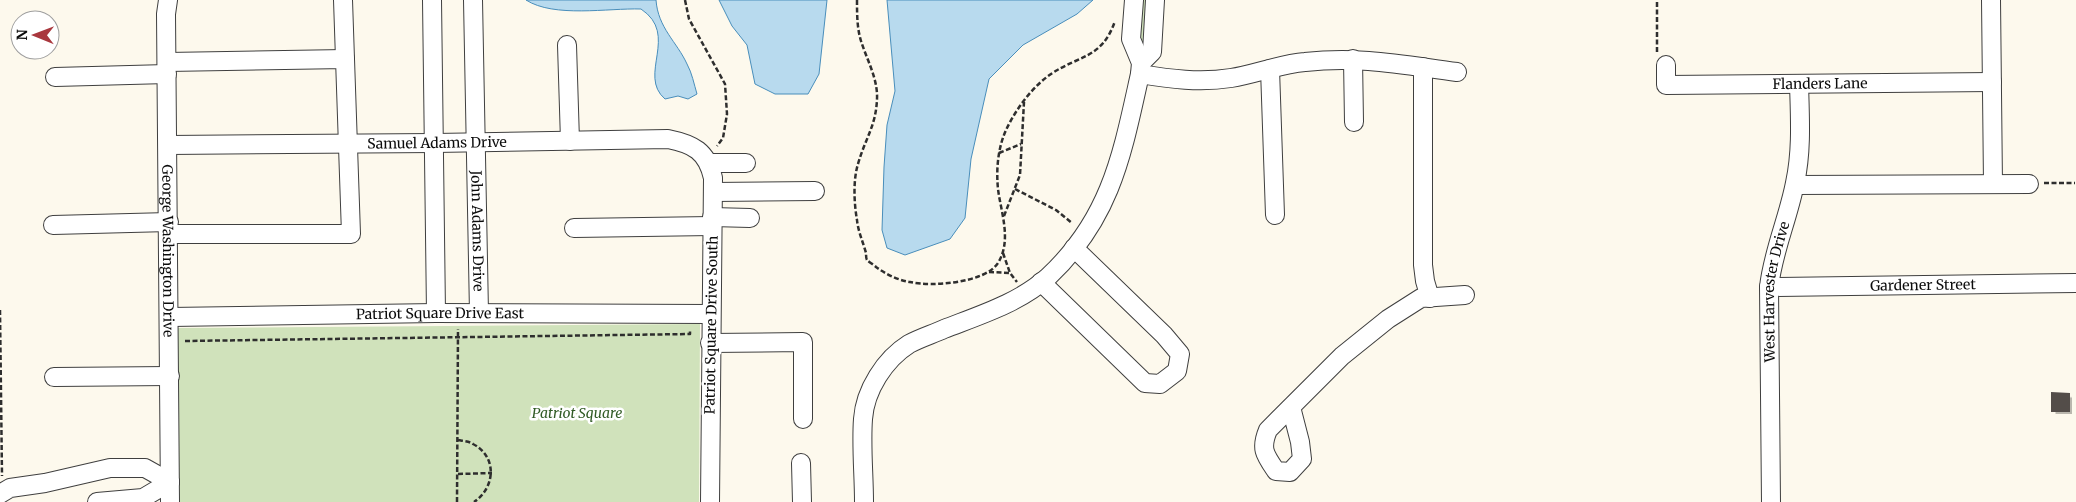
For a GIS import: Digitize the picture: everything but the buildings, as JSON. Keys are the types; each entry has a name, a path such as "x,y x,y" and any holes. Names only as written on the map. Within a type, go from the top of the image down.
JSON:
{"street":[{"name":"George Washington Drive","path":"168,0 166,14 170,317 170,502"},
{"path":"53,225 351,234 344,0"},
{"path":"432,0 436,313"},
{"name":"John Adams Drive","path":"473,0 479,313"},
{"path":"1134,0 1132,39 1140,69"},
{"path":"864,502 863,418 868,395 877,377 892,358 909,344 996,310 1041,282 1074,248 1091,226 1108,196 1124,147 1140,69 1152,52 1155,0"},
{"path":"1991,0 1993,184"},
{"path":"567,45 570,141"},
{"path":"55,77 167,68 345,59"},
{"path":"1140,69 1185,80 1216,80 1303,62 1353,59 1402,63 1457,72"},
{"path":"1353,59 1354,122"},
{"name":"Flanders Lane","path":"1666,65 1666,85 1992,82"},
{"path":"1423,67 1423,265 1430,298"},
{"path":"1270,69 1275,215"},
{"name":"West Harvester Drive","path":"1771,502 1769,287 1772,262 1795,185 1800,154 1799,84"},
{"name":"Samuel Adams Drive","path":"168,144 435,144 668,139 687,142 709,154"},
{"path":"709,154 746,162"},
{"name":"Patriot Square Drive South","path":"709,154 713,178 710,314 710,502"},
{"path":"1795,185 2029,184"},
{"path":"713,192 815,191"},
{"path":"574,228 712,222 750,218"},
{"path":"1041,282 1145,383 1160,384 1177,371 1180,354 1164,335 1074,248"},
{"name":"Gardener Street","path":"1769,287 2076,283"},
{"path":"1291,407 1342,356 1388,319 1421,298 1465,295"},
{"name":"Patriot Square Drive East","path":"170,317 436,313 710,314"},
{"path":"710,343 803,342 804,419"},
{"path":"54,377 170,376"},
{"path":"801,463 802,502"},
{"path":"0,494 10,488 45,483 110,468 145,468 170,482"},
{"path":"97,502 143,498 170,482"}],"path":[{"path":"685,0 689,19 725,84 727,114 723,138 709,154"},
{"path":"857,0 859,32 876,83 877,96 873,128 858,164 855,179 856,219 867,260 886,274 911,283 944,283 965,280 989,272 1010,273 1003,253"},
{"path":"989,272 998,263 1003,253 1005,242 998,186 1000,153 1006,130 1024,100 1051,74 1096,51 1105,41 1115,21"},
{"path":"1003,217 1020,175 1024,100"},
{"path":"1000,153 1021,144"},
{"path":"2029,184 2076,183"},
{"path":"1015,189 1056,210 1076,227"},
{"path":"0,310 2,468"},
{"path":"457,502 458,313"},
{"path":"184,341 690,334"},
{"path":"457,440 473,443 484,452 491,464 492,479 482,496 474,502"},
{"path":"457,474 492,473"}],"green space":[{"path":"1141,0 1148,0 1145,51 1139,43"},
{"name":"Patriot Square","path":"700,324 699,502 176,502 175,328"}],"water":[{"path":"526,0 656,0 660,19 689,67 697,94 688,99 678,96 665,99 658,89 655,78 658,43 657,31 652,19 641,9 582,11 551,9 538,6"},
{"path":"719,0 827,0 819,74 808,94 775,94 755,84 747,45 732,26"},
{"path":"887,0 1093,0 1077,14 1023,45 989,79 971,159 965,218 950,239 905,255 887,248 882,230 887,125 895,91"}]}
